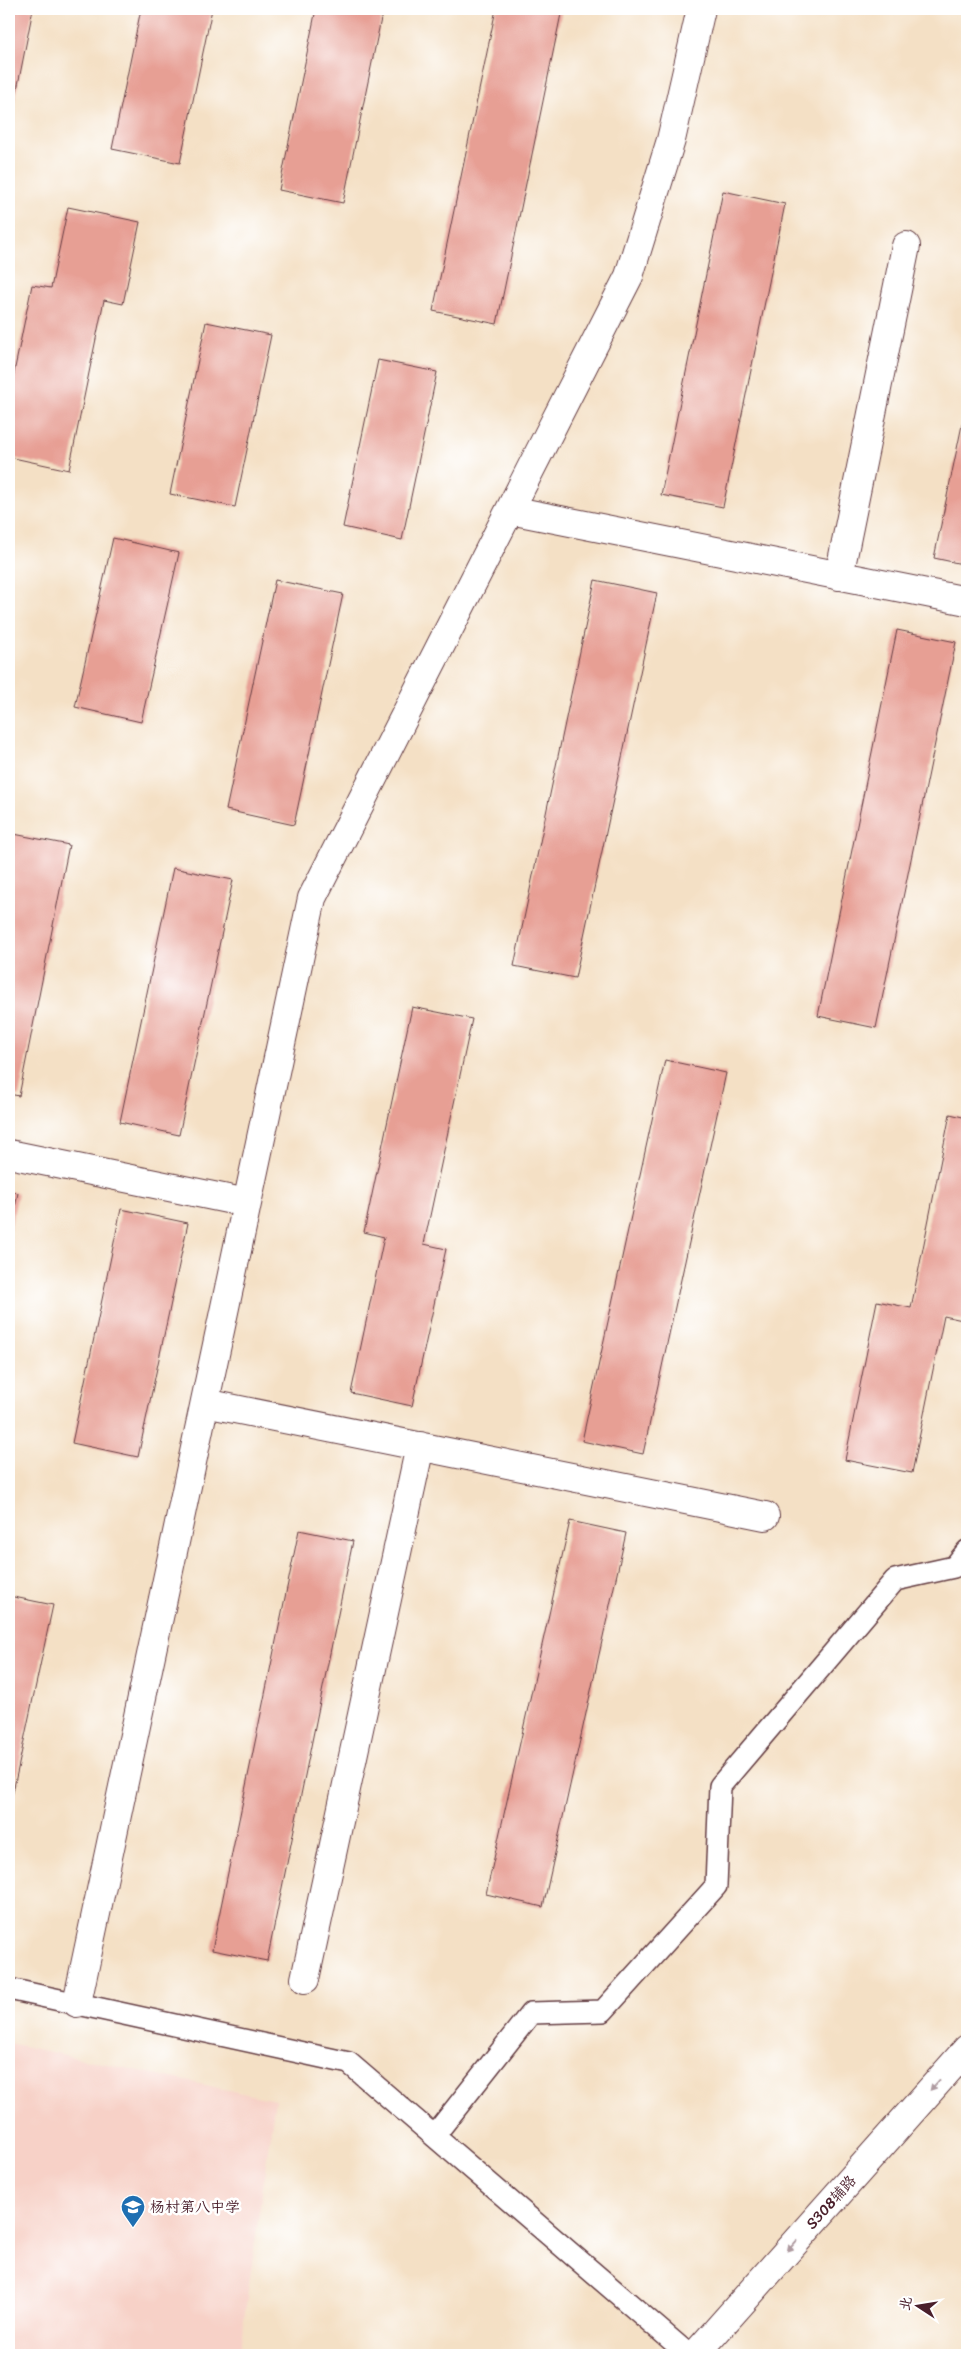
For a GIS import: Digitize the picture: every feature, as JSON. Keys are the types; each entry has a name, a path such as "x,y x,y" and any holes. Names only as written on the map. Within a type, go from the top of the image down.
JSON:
{"street":[{"path":"77,2003 312,898 630,276 671,140 701,9"},
{"path":"839,576 906,246"},
{"path":"510,510 967,601"},
{"path":"9,1154 247,1203"},
{"path":"204,1403 766,1516"},
{"path":"304,1979 420,1446"},
{"name":"S308辅路","path":"695,2355 967,2049"}],"lane":[{"path":"434,2136 532,2013 603,2011 716,1886 720,1786 895,1580 954,1567 967,1551"},
{"path":"9,1989 349,2063 689,2355"}],"shaded area":[{"name":"杨村第八中学","path":"9,2043 275,2100 239,2355 9,2355"}],"building":[{"path":"9,9 33,9 14,105 9,104"},
{"path":"141,9 212,9 180,163 112,149"},
{"path":"316,9 383,9 343,203 279,190"},
{"path":"496,9 562,9 497,324 433,311"},
{"path":"723,191 785,204 723,507 661,495"},
{"path":"68,207 140,222 123,304 104,300 69,470 9,457 9,397 32,285 51,288"},
{"path":"206,322 271,335 235,507 170,494"},
{"path":"378,360 437,372 402,540 343,527"},
{"path":"967,406 967,565 934,558"},
{"path":"113,538 179,553 141,722 75,707"},
{"path":"275,580 343,594 294,825 226,810"},
{"path":"595,580 657,593 575,978 514,966"},
{"path":"897,630 956,642 876,1028 818,1016"},
{"path":"9,833 69,845 19,1096 9,1094"},
{"path":"173,868 233,880 179,1135 120,1122"},
{"path":"412,1007 472,1019 424,1244 446,1249 412,1406 351,1393 384,1237 364,1232"},
{"path":"665,1060 726,1073 643,1454 582,1441"},
{"path":"950,1114 967,1118 967,1321 944,1316 912,1473 845,1460 877,1301 911,1308"},
{"path":"9,1191 18,1193 10,1230 9,1230"},
{"path":"121,1209 188,1223 138,1457 72,1443"},
{"path":"570,1521 626,1533 543,1907 486,1894"},
{"path":"299,1530 353,1541 267,1961 212,1950"},
{"path":"9,1596 53,1605 10,1806 9,1806"}],"place":[{"name":"杨村第八中学","path":"133,2228"}]}
